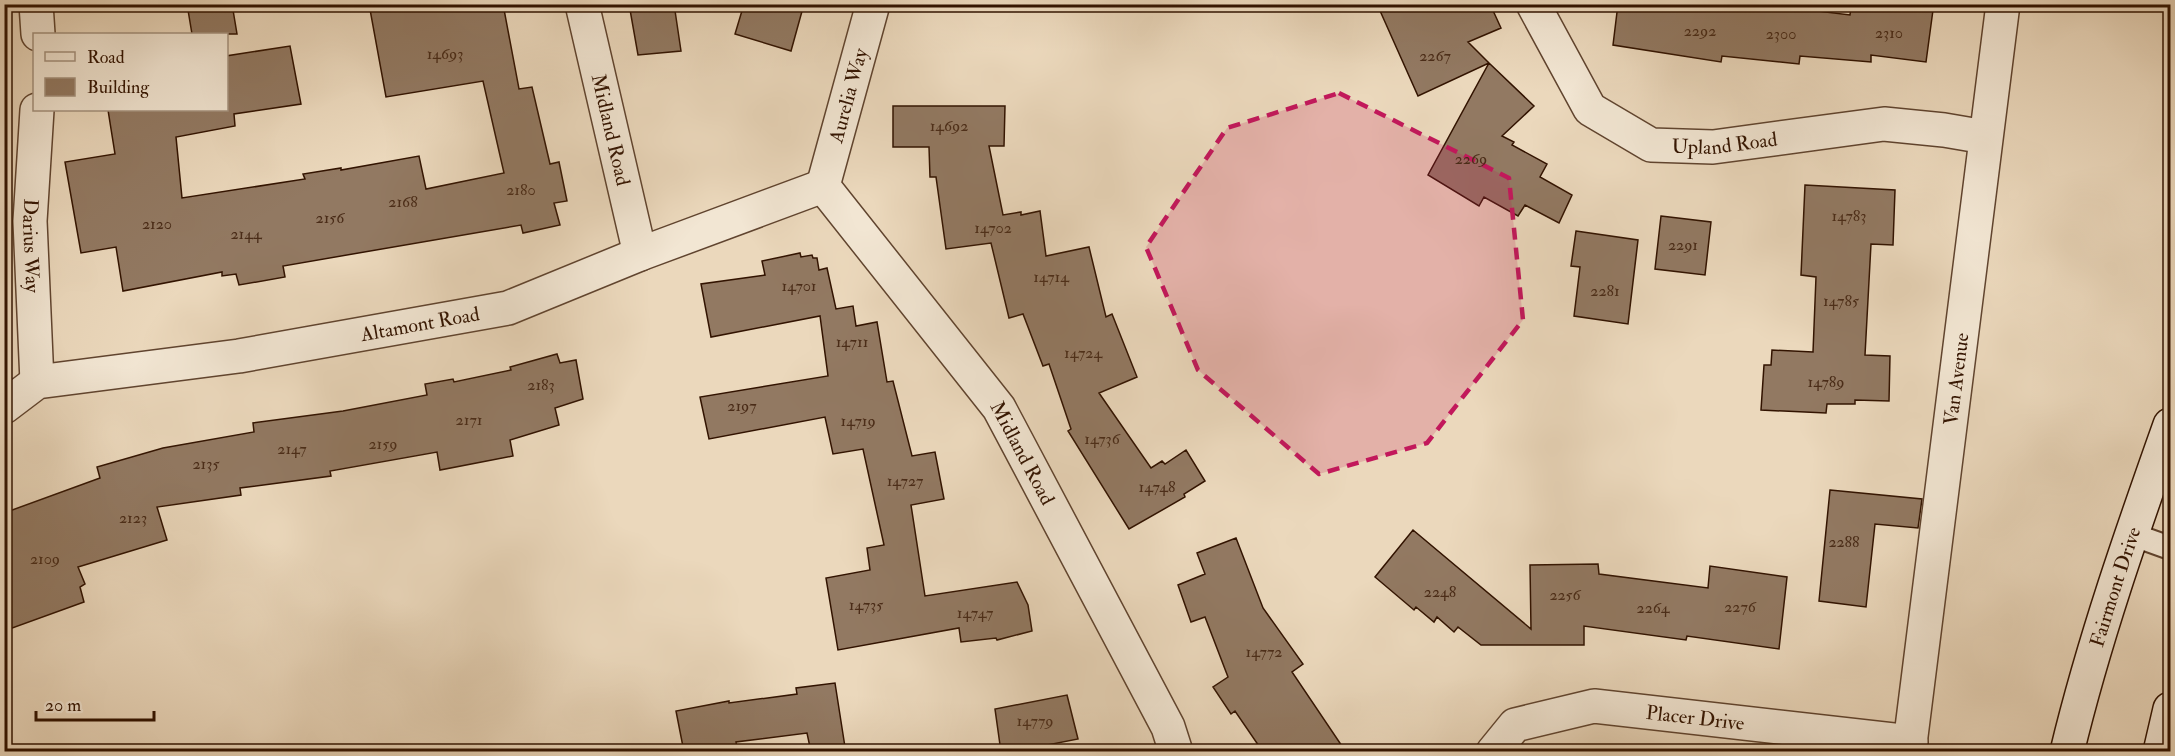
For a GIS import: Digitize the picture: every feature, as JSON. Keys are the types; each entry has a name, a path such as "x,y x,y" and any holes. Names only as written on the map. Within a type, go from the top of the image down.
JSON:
{"street":[{"path":"36,4 38,33"},
{"name":"Midland Road","path":"582,4 640,254"},
{"name":"Aurelia Way","path":"823,186 873,4"},
{"name":"Upland Road","path":"1533,4 1590,109 1652,145 1713,147 1884,124 1985,137"},
{"name":"Van Avenue","path":"1910,747 2003,4"},
{"name":"Darius Way","path":"37,111 30,220 37,382"},
{"name":"Midland Road","path":"823,186 999,408 1167,727 1176,752"},
{"name":"Altamont Road","path":"4,407 37,382 239,356 508,308 640,254 823,186"},
{"name":"Fairmont Drive","path":"2067,752 2081,696 2131,534 2170,425"},
{"name":"Placer Drive","path":"1493,752 1515,725 1594,706 1910,747"},
{"path":"2160,752 2170,710"}],"lane":[{"path":"2131,534 2170,548"}],"highlighted area":[{"path":"1339,93 1509,178 1523,320 1427,443 1319,474 1198,370 1146,247 1227,128"}],"building":[{"path":"187,4 232,4 237,34 192,33"},
{"path":"369,4 503,4 519,89 532,87 550,164 559,162 567,201 554,203 560,225 523,233 521,225 283,266 285,277 239,285 236,274 222,276 222,272 123,291 116,247 81,253 65,162 115,154 108,111 228,111 228,56 290,46 301,104 234,114 235,126 176,137 182,198 305,179 303,174 341,168 341,170 419,156 426,189 504,173 483,81 386,97"},
{"path":"629,4 674,4 681,51 638,55"},
{"path":"744,4 804,4 791,51 735,34"},
{"path":"1377,4 1490,4 1501,28 1468,42 1489,63 1418,96"},
{"path":"1618,4 1759,4 1850,15 1851,7 1870,9 1870,4 1933,10 1926,62 1871,55 1871,62 1800,56 1799,64 1722,56 1721,62 1613,45"},
{"path":"1489,63 1534,106 1502,136 1514,142 1512,145 1547,164 1540,177 1572,195 1559,223 1525,205 1518,216 1484,197 1479,206 1428,175"},
{"path":"893,106 1005,106 1004,146 989,146 1003,215 1021,212 1021,215 1040,211 1046,256 1089,247 1106,317 1112,314 1137,377 1099,393 1151,468 1162,461 1165,464 1186,450 1205,481 1184,494 1185,497 1129,529 1068,431 1071,429 1049,364 1043,366 1023,314 1009,318 991,243 946,249 936,177 930,177 929,147 893,147"},
{"path":"1805,185 1895,190 1893,245 1871,244 1865,355 1890,356 1889,401 1855,400 1855,404 1827,404 1826,413 1761,410 1764,365 1771,365 1772,350 1813,352 1816,277 1801,275"},
{"path":"1661,216 1711,222 1705,275 1655,269"},
{"path":"1576,231 1638,240 1628,324 1574,316 1580,267 1571,266"},
{"path":"800,253 801,257 812,255 813,258 817,258 819,270 827,268 836,309 853,306 856,326 877,322 887,382 893,381 912,456 935,452 944,499 911,505 925,596 1017,582 1028,605 1032,631 997,640 996,638 961,642 959,628 838,650 826,578 870,570 867,548 884,545 863,449 833,454 825,417 709,439 700,397 828,376 820,316 711,337 701,284 765,275 762,261"},
{"path":"557,354 560,363 576,360 583,399 555,408 559,425 510,440 513,456 440,470 437,452 330,471 331,476 240,488 241,495 157,507 167,540 78,567 85,584 80,587 84,602 4,631 4,513 100,478 97,467 163,448 254,432 253,423 343,411 427,395 425,384 453,379 454,382 511,370 510,367"},
{"path":"1830,490 1922,499 1918,528 1875,524 1866,607 1819,601"},
{"path":"1413,530 1531,629 1530,565 1598,564 1599,574 1708,588 1710,566 1787,577 1779,649 1687,636 1686,640 1584,626 1584,645 1481,645 1458,627 1454,632 1437,617 1434,622 1416,607 1414,610 1375,577"},
{"path":"1236,538 1263,608 1303,664 1292,672 1346,752 1263,752 1235,711 1231,714 1213,687 1228,677 1205,617 1191,622 1178,585 1205,574 1197,553"},
{"path":"835,683 845,747 811,752 807,733 736,742 738,752 684,752 676,711 729,701 729,703 797,694 796,688"},
{"path":"1067,695 1078,739 1037,747 1038,752 1001,752 995,709"}]}
